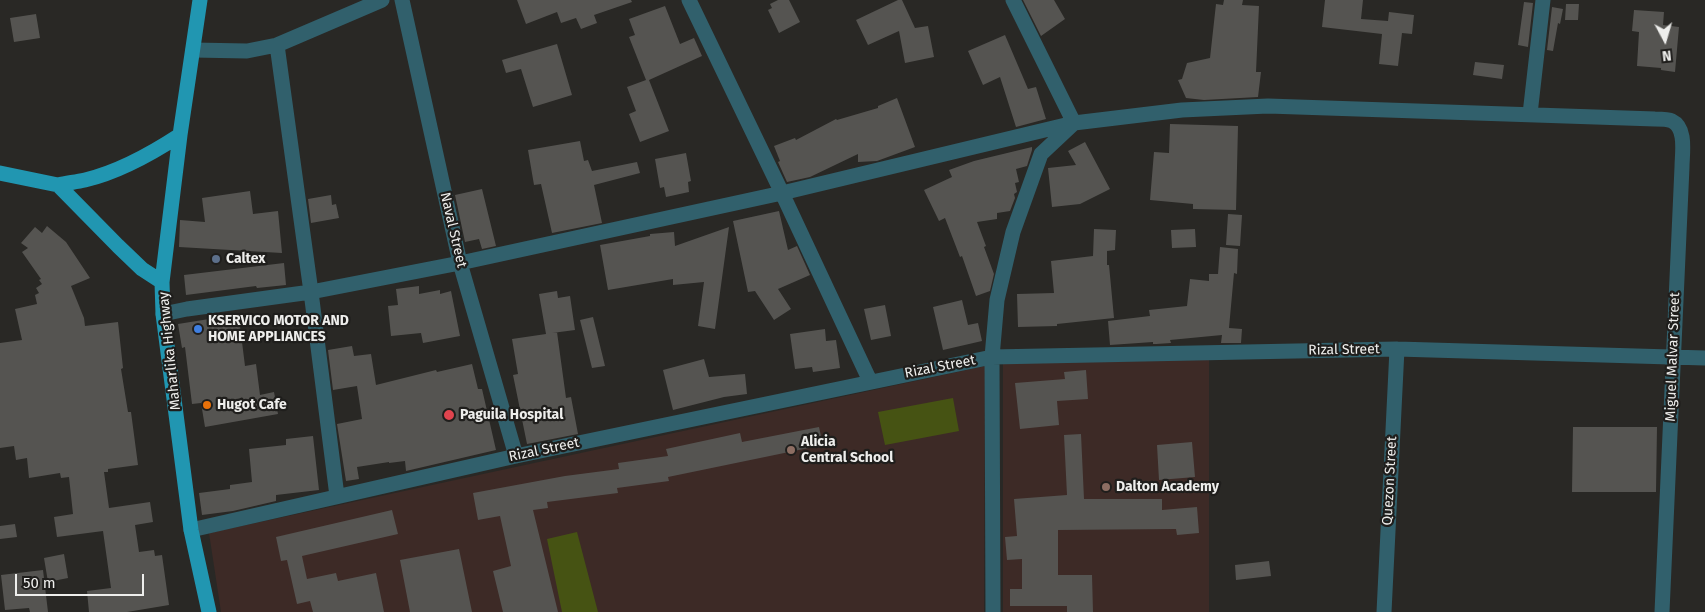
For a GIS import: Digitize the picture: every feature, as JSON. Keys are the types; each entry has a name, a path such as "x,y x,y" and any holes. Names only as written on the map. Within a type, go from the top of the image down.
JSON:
{"main road":[{"name":"Maharlika Highway","path":"200,0 180,135 162,282 163,314 192,530 209,612"},
{"path":"0,173 58,185 85,180 119,168 153,152 180,135"},
{"path":"58,185 142,269 162,282"}],"street":[{"path":"192,50 247,51 277,44 382,0"},
{"name":"Naval Street","path":"402,0 460,263 516,456"},
{"path":"689,0 870,381"},
{"path":"1013,0 1074,123"},
{"path":"163,314 311,292 460,263 782,193 1074,123 1182,110 1268,106 1530,114 1543,0"},
{"path":"277,44 337,496"},
{"name":"Miguel Malvar Street","path":"1530,114 1656,118 1672,121 1679,128 1682,140 1662,612"},
{"path":"993,612 992,357 997,300 1012,232 1041,154 1074,123"},
{"name":"Rizal Street","path":"192,530 516,456 992,357 1397,349 1705,358"},
{"name":"Quezon Street","path":"1384,612 1397,349"}],"shaded area":[{"name":"Dalton Academy","path":"1209,359 1209,612 1003,612 1003,362"},
{"name":"Alicia Central School","path":"985,366 984,612 221,612 209,533"}],"green space":[{"path":"953,398 959,431 885,445 878,412"},
{"path":"577,532 598,612 562,612 547,539"}],"building":[{"path":"517,0 631,0 632,2 594,15 597,23 581,29 576,18 561,23 557,12 526,24"},
{"path":"778,0 789,0 800,22 779,33 768,10 772,8 770,4"},
{"path":"898,0 902,0 915,28 928,26 934,57 905,63 899,31 868,45 856,20"},
{"path":"1023,0 1054,0 1065,19 1041,36"},
{"path":"1224,0 1243,0 1242,5 1259,6 1256,72 1261,72 1258,97 1204,100 1186,98 1178,80 1182,79 1187,63 1210,58 1216,4 1223,5"},
{"path":"1325,0 1363,0 1361,19 1388,21 1389,12 1414,15 1412,34 1402,33 1398,66 1379,64 1382,34 1322,27"},
{"path":"1524,2 1533,3 1528,47 1518,45"},
{"path":"1566,4 1579,4 1578,20 1565,20"},
{"path":"665,6 680,44 694,38 702,56 649,80 669,131 640,142 629,114 636,111 627,87 646,80 629,37 635,35 629,19"},
{"path":"1552,7 1563,9 1560,24 1558,23 1553,51 1547,50"},
{"path":"1634,10 1664,12 1663,25 1679,27 1675,72 1661,70 1661,68 1637,66 1639,32 1632,31"},
{"path":"36,14 40,38 14,42 10,18"},
{"path":"1005,35 1028,89 1036,87 1046,119 1016,127 1000,77 983,85 968,51"},
{"path":"557,44 572,95 533,107 521,69 506,73 502,60"},
{"path":"1475,62 1504,65 1502,79 1473,75"},
{"path":"897,98 915,147 877,161 858,162 858,154 810,177 787,182 778,162 780,161 774,146 795,138 796,140 836,119 878,108 878,106"},
{"path":"1170,124 1238,126 1236,210 1193,209 1193,204 1150,200 1154,152 1169,153"},
{"path":"580,141 584,161 588,160 592,171 637,162 640,173 594,185 602,223 552,233 541,184 534,185 528,150"},
{"path":"1085,142 1110,189 1080,204 1052,207 1048,168 1076,165 1068,151"},
{"path":"1032,147 1027,166 1016,169 1019,182 1015,183 1017,192 1014,194 1015,198 1010,211 997,213 997,219 977,222 994,274 990,291 976,296 962,256 960,257 945,218 939,221 924,190 952,177 949,170 974,161"},
{"path":"686,153 691,181 688,182 689,192 666,197 664,187 660,188 655,159"},
{"path":"482,189 496,246 482,249 479,239 465,242 455,195"},
{"path":"250,191 253,214 278,211 282,253 179,247 180,220 205,222 202,198"},
{"path":"331,195 332,205 336,204 339,218 311,223 308,199"},
{"path":"779,211 788,250 797,246 810,275 778,289 791,309 774,320 755,291 748,292 733,221"},
{"path":"1228,214 1242,215 1240,246 1226,245"},
{"path":"47,226 66,242 90,278 71,286 84,318 85,326 118,322 123,368 121,369 128,412 131,412 138,465 108,469 108,472 104,472 109,508 150,502 153,522 135,525 139,552 154,550 155,556 162,555 169,605 127,612 89,612 87,591 111,588 103,531 57,537 54,517 73,514 69,477 61,478 60,473 29,478 27,458 16,460 14,446 0,448 0,343 22,340 15,309 37,304 35,295 39,293 36,288 42,284 39,280 41,279 22,252 28,248 21,243 35,227 42,233"},
{"path":"729,227 715,329 698,326 704,282 673,285 673,279 608,290 600,245 650,236 650,234 674,232 675,246"},
{"path":"1094,229 1116,230 1115,250 1107,251 1114,318 1057,324 1057,326 1018,327 1017,294 1054,293 1051,261 1093,256"},
{"path":"1195,229 1196,247 1172,248 1171,230"},
{"path":"1220,247 1238,249 1237,274 1234,273 1229,328 1242,329 1241,343 1221,343 1222,335 1170,340 1171,343 1153,344 1153,342 1110,345 1108,321 1150,316 1149,310 1187,306 1190,279 1209,281 1209,274 1218,274"},
{"path":"284,263 286,285 257,288 256,286 186,295 184,275"},
{"path":"419,286 419,294 440,290 440,294 451,291 460,336 423,343 421,333 391,336 388,306 398,305 396,289"},
{"path":"557,291 558,298 570,296 575,330 557,332 566,398 571,397 578,434 527,444 513,375 518,374 512,339 546,334 539,294"},
{"path":"962,300 968,325 978,323 982,341 943,350 933,307"},
{"path":"885,305 891,336 871,340 864,309"},
{"path":"593,317 605,366 592,368 580,320"},
{"path":"239,318 245,366 256,364 260,395 274,392 278,414 205,427 201,403 192,404 185,347 182,348 178,324 209,319 210,323"},
{"path":"825,329 826,341 836,340 840,368 813,372 812,367 795,369 790,334"},
{"path":"352,346 354,356 371,354 376,385 436,370 437,372 472,364 478,389 482,389 496,450 406,471 405,461 357,467 359,479 346,481 337,424 362,419 357,386 333,390 328,350"},
{"path":"704,359 709,377 745,374 747,394 724,397 673,410 663,370"},
{"path":"1086,370 1088,399 1057,401 1059,425 1020,429 1015,383 1065,379 1064,372"},
{"path":"819,427 823,445 668,477 669,481 617,488 618,493 547,502 548,508 533,510 558,612 503,612 493,571 511,566 500,516 478,520 473,493 565,476 619,469 618,463 668,456 666,449 740,433 742,442"},
{"path":"1573,427 1657,427 1656,492 1572,492"},
{"path":"1081,434 1084,499 1162,499 1162,510 1197,507 1199,533 1177,535 1176,529 1058,530 1058,575 1092,575 1093,612 1067,612 1067,606 1010,606 1010,589 1022,589 1022,559 1007,560 1005,537 1017,536 1014,499 1067,495 1064,435"},
{"path":"313,436 319,490 276,495 276,501 233,511 202,515 199,493 230,489 230,485 252,482 249,449 286,445 286,439"},
{"path":"1192,442 1195,477 1159,480 1157,445"},
{"path":"392,510 398,534 302,556 307,579 336,573 338,581 376,573 384,612 313,612 310,601 297,604 287,560 281,561 276,537"},
{"path":"15,524 17,537 0,539 0,526"},
{"path":"459,549 472,612 410,612 400,560"},
{"path":"64,554 68,578 48,582 44,558"},
{"path":"1269,561 1271,576 1236,580 1235,565"},
{"path":"43,570 48,612 30,612 29,608 5,610 1,575"}],"place":[{"name":"Caltex","path":"216,259"},
{"name":"KSERVICO MOTOR AND HOME APPLIANCES","path":"198,329"},
{"name":"Hugot Cafe","path":"207,405"},
{"name":"Paguila Hospital","path":"449,415"},
{"name":"Alicia Central School","path":"791,450"},
{"name":"Dalton Academy","path":"1106,487"}]}
